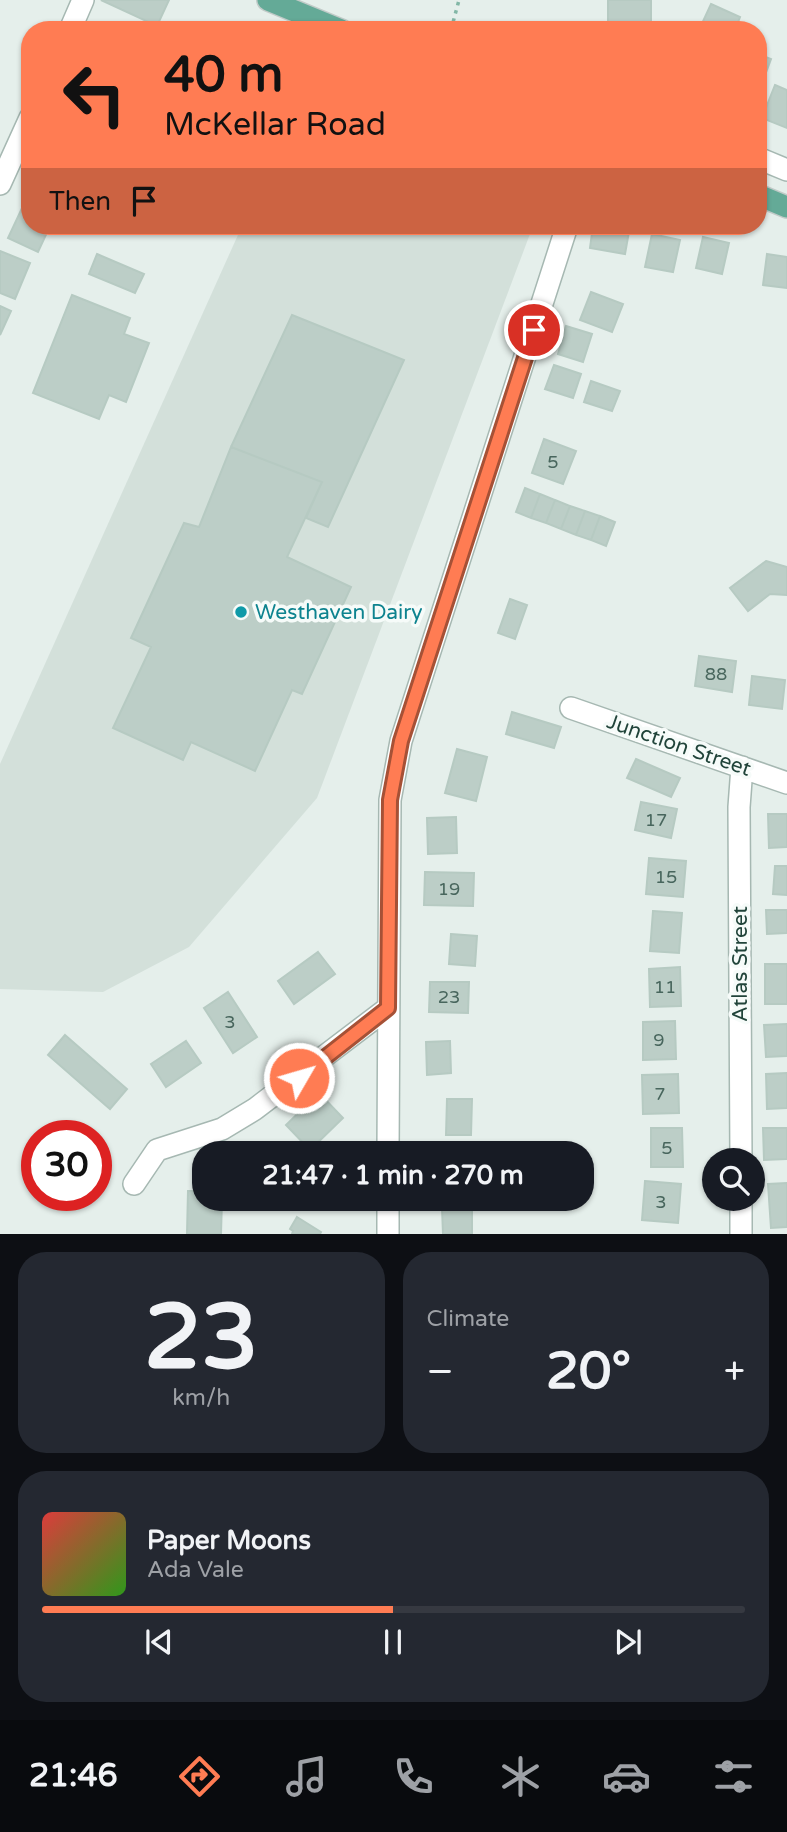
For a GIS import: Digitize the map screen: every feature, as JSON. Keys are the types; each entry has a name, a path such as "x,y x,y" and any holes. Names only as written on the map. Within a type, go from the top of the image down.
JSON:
{"main road":[{"path":"268,0 319,21"},
{"path":"767,199 787,207"}],"street":[{"path":"74,21 83,0"},
{"path":"0,184 21,138"},
{"path":"767,162 787,170"},
{"path":"388,1141 390,800 397,760 564,235"},
{"name":"Junction Street","path":"571,708 787,783"},
{"name":"Atlas Street","path":"741,767 741,1148"},
{"path":"134,1184 150,1144 222,1129 255,1109 388,1008"},
{"path":"388,1211 388,1234"},
{"path":"741,1211 741,1234"}],"path":[{"path":"453,21 459,0"}],"shaded area":[{"path":"238,235 530,235 317,798 189,947 103,992 0,989 0,764"}],"building":[{"path":"101,0 169,0 159,21 146,21"},
{"path":"608,0 651,0 651,21 608,21"},
{"path":"711,4 740,17 738,21 703,21"},
{"path":"775,85 787,90 787,128 767,120 767,105"},
{"path":"21,210 21,235 46,235 38,252 8,238"},
{"path":"592,235 628,235 625,254 590,248"},
{"path":"652,235 680,240 673,272 645,267"},
{"path":"703,237 729,243 722,274 696,268"},
{"path":"0,251 30,263 15,299 0,293"},
{"path":"97,254 144,274 135,293 89,274"},
{"path":"767,254 787,257 787,288 763,285"},
{"path":"591,292 623,304 612,332 580,320"},
{"path":"72,295 130,318 124,334 149,343 126,402 109,395 99,419 33,393"},
{"path":"0,306 11,311 0,335"},
{"path":"292,315 404,360 328,527 306,518 322,482 231,447"},
{"path":"566,326 592,334 583,362 558,354"},
{"path":"554,365 581,374 573,398 545,389"},
{"path":"591,381 620,391 612,411 584,402"},
{"path":"544,439 576,451 563,484 532,473"},
{"name":"Westhaven Dairy","path":"231,447 322,482 287,557 351,587 302,694 292,690 255,771 191,742 183,760 113,728 151,647 131,638 184,523 199,527"},
{"path":"525,488 540,494 531,518 516,512"},
{"path":"540,494 555,500 546,523 531,518"},
{"path":"555,500 570,506 561,529 546,523"},
{"path":"570,506 585,511 576,535 561,529"},
{"path":"585,511 600,516 591,540 576,535"},
{"path":"600,516 615,522 606,546 591,540"},
{"path":"766,561 787,567 787,595 770,594 748,611 730,588"},
{"path":"510,599 527,605 515,639 498,633"},
{"path":"699,656 736,661 732,692 695,686"},
{"path":"752,676 785,680 782,709 749,705"},
{"path":"512,712 561,727 554,748 506,734"},
{"path":"457,749 487,757 476,801 445,793"},
{"path":"636,759 680,778 671,797 627,778"},
{"path":"641,802 677,809 671,838 635,830"},
{"path":"768,814 787,814 787,847 769,848"},
{"path":"456,817 457,853 428,854 427,818"},
{"path":"649,858 686,861 683,897 646,894"},
{"path":"775,866 787,866 787,895 773,894"},
{"path":"425,872 474,873 473,906 424,905"},
{"path":"766,910 787,910 787,933 767,934"},
{"path":"653,911 682,913 679,953 650,951"},
{"path":"451,934 477,936 475,966 449,964"},
{"path":"318,952 335,974 294,1004 278,981"},
{"path":"765,964 787,964 787,1004 765,1004"},
{"path":"680,967 681,1006 650,1007 649,969"},
{"path":"430,982 469,982 468,1013 429,1012"},
{"path":"228,992 257,1037 233,1053 204,1008"},
{"path":"675,1021 676,1059 643,1060 643,1022"},
{"path":"787,1024 787,1056 766,1057 764,1025"},
{"path":"65,1035 127,1089 110,1109 48,1055"},
{"path":"186,1041 201,1063 166,1087 151,1064"},
{"path":"450,1041 451,1073 427,1075 426,1042"},
{"path":"787,1073 787,1108 767,1109 766,1074"},
{"path":"678,1074 679,1113 643,1114 642,1075"},
{"path":"319,1093 343,1118 319,1141 301,1141 286,1125"},
{"path":"447,1099 472,1099 471,1135 446,1135"},
{"path":"651,1128 682,1128 683,1167 651,1167"},
{"path":"763,1128 787,1128 787,1159 765,1160"},
{"path":"645,1181 681,1184 678,1223 642,1220"},
{"path":"787,1183 787,1227 771,1228 768,1184"},
{"path":"188,1191 192,1191 192,1211 222,1211 221,1234 187,1234"},
{"path":"442,1211 472,1211 472,1234 443,1234"},
{"path":"297,1217 321,1232 320,1234 292,1234 290,1229"}],"place":[{"name":"Westhaven Dairy","path":"241,612"}],"route":[{"path":"299,1078 388,1008 390,800 394,769 534,330"}]}
